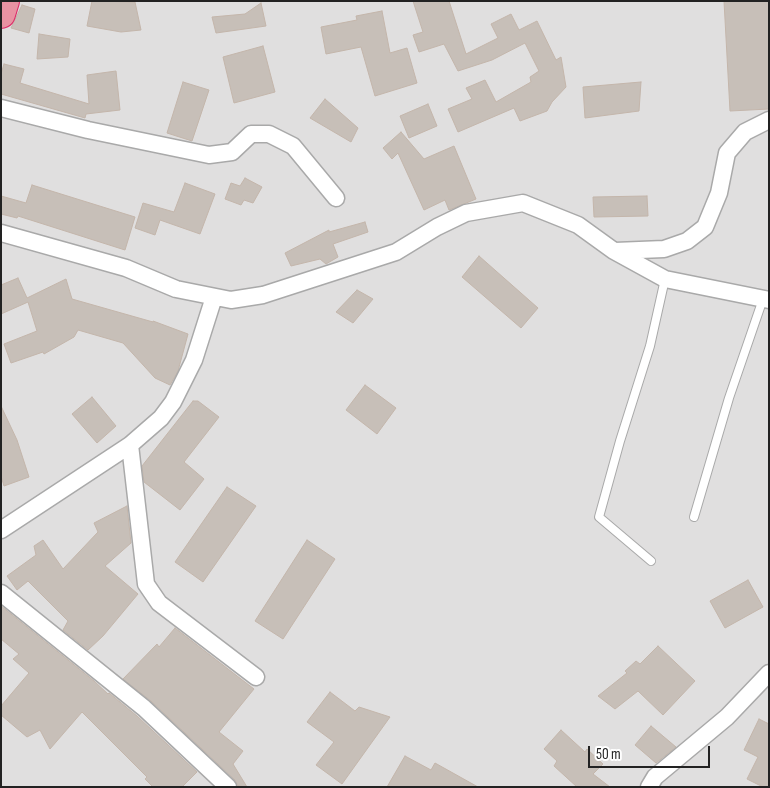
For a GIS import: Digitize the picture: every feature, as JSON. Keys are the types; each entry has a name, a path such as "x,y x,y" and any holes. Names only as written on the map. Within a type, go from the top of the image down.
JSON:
{"highway":[{"path":"1,14 5,1"}],"street":[{"path":"1,108 79,128 209,155 232,152 251,134 269,134 293,146 336,198"},
{"path":"614,251 664,249 687,241 705,226 719,193 727,153 745,132 769,120"},
{"path":"1,233 126,268 176,288 232,300 263,296 396,252 437,227 466,213 523,203 578,225 614,251 665,279 766,300"},
{"path":"1,530 130,445 161,418 173,402 194,360 214,297"},
{"path":"130,445 146,584 159,603 256,677"},
{"path":"1,593 144,708 228,787"},
{"path":"649,787 655,777 727,717 769,674"}],"lane":[{"path":"650,560 599,517 620,441 650,346 665,279"},
{"path":"694,517 729,398 766,300"}],"shaded area":[{"path":"1,1 769,1 769,787 1,787"}],"building":[{"path":"92,1 135,2 141,30 121,32 87,26"},
{"path":"413,1 449,1 466,54 498,38 491,24 511,14 519,30 537,21 556,60 561,57 566,87 552,102 547,111 520,121 514,108 458,132 448,109 472,99 466,88 485,80 496,102 531,82 530,77 539,71 525,43 492,60 458,71 444,44 419,52 413,35 423,32"},
{"path":"724,1 769,1 769,109 730,111"},
{"path":"261,3 266,26 216,33 212,17 245,14"},
{"path":"22,5 35,9 29,33 11,28"},
{"path":"382,11 390,53 407,48 417,83 375,96 361,47 326,54 321,27 357,20 356,16"},
{"path":"39,34 70,39 68,57 37,59"},
{"path":"263,46 275,92 234,103 223,57"},
{"path":"4,64 24,69 20,83 89,104 87,75 116,71 120,110 86,114 85,118 1,94 1,74"},
{"path":"183,82 209,90 192,141 167,133"},
{"path":"641,82 639,111 585,118 583,87"},
{"path":"325,99 358,128 351,142 310,118"},
{"path":"428,104 437,126 409,138 400,116"},
{"path":"401,132 424,159 454,146 476,199 449,210 445,200 424,210 398,153 392,159 383,148"},
{"path":"245,178 262,187 253,203 244,200 241,205 225,199 231,183 240,186"},
{"path":"185,183 215,194 200,234 160,220 155,235 135,228 143,203 174,212"},
{"path":"32,185 135,217 125,250 18,216 17,218 1,214 1,196 26,203"},
{"path":"647,196 648,216 594,217 593,197"},
{"path":"365,222 368,232 333,244 338,257 326,264 320,259 291,266 285,253 329,230 329,232"},
{"path":"479,256 538,308 521,328 462,277"},
{"path":"18,278 27,298 66,279 72,299 153,321 188,334 178,371 170,385 155,378 123,343 78,330 74,337 44,354 43,352 11,363 4,344 37,331 28,302 1,314 1,285"},
{"path":"357,290 373,299 353,323 336,312"},
{"path":"365,385 396,408 377,434 346,410"},
{"path":"92,397 116,426 97,443 72,414"},
{"path":"193,401 198,401 219,417 184,462 204,479 180,510 144,482 142,466"},
{"path":"1,406 17,440 29,477 4,486 1,476"},
{"path":"227,487 256,506 203,582 175,562"},
{"path":"127,506 131,543 105,566 138,594 103,636 88,650 63,630 68,621 28,581 17,590 7,576 36,555 34,546 43,540 63,569 98,532 94,523"},
{"path":"307,540 335,559 283,639 255,621"},
{"path":"748,580 763,607 725,628 710,601"},
{"path":"1,606 137,716 197,772 182,787 153,787 145,779 147,777 82,712 50,749 40,730 27,737 1,715 1,706 29,673 13,659 19,654 1,639"},
{"path":"175,628 254,689 219,732 243,751 233,764 247,787 238,786 235,780 151,701 123,679 157,644 159,647"},
{"path":"658,646 695,681 663,715 638,691 615,709 598,696 627,673 625,671 636,661 640,664"},
{"path":"330,692 355,711 359,707 390,717 342,784 316,765 334,742 307,722"},
{"path":"759,719 769,724 769,787 763,787 747,779 758,757 744,750"},
{"path":"651,726 676,747 656,763 635,745"},
{"path":"561,730 585,752 587,749 603,764 593,774 610,787 577,787 554,766 557,761 544,749"},
{"path":"405,756 431,770 435,763 478,787 387,787"}]}
